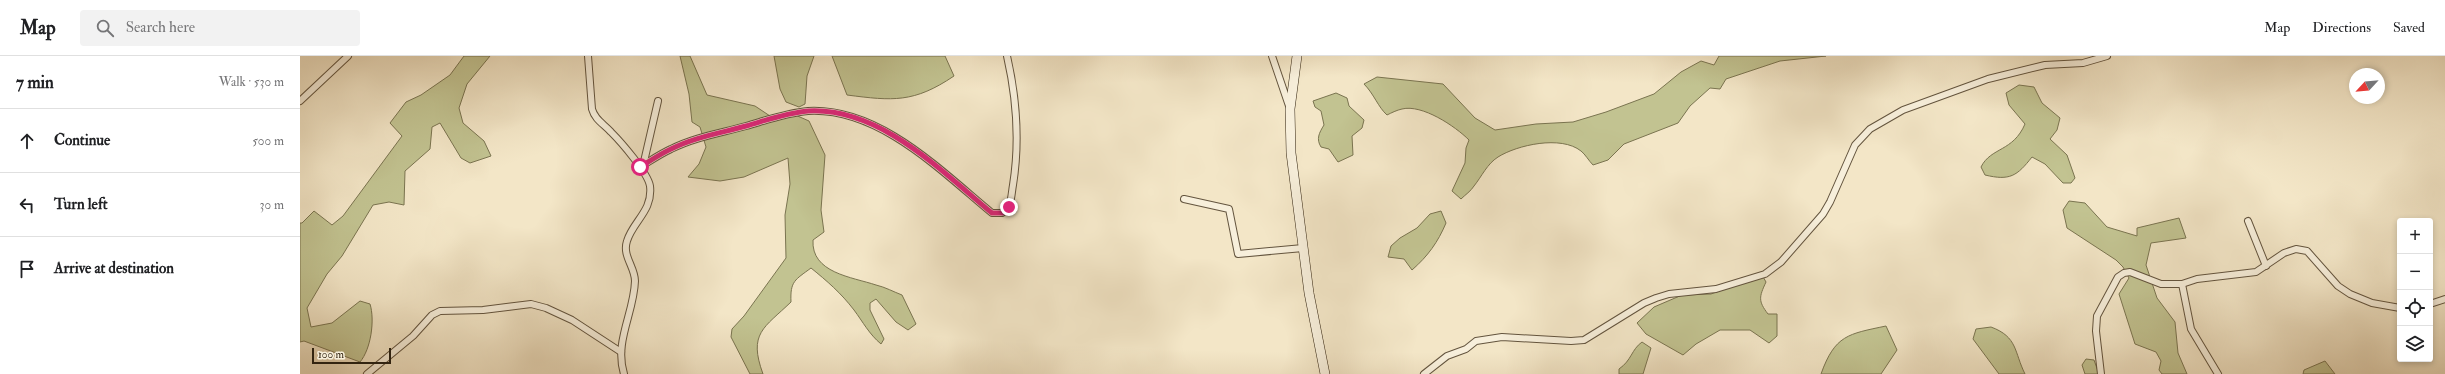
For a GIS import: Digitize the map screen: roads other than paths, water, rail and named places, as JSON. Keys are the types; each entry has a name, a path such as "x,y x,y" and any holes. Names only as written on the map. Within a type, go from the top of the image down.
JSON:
{"main road":[{"path":"1297,56 1290,109 1293,182 1325,374"}],"street":[{"path":"300,101 348,56"},
{"path":"588,56 592,109 594,117 611,132 641,167 650,186 645,213 634,227 627,241 626,252 633,270 635,281 621,352 624,374"},
{"path":"641,167 670,149 689,141 785,114 810,111 838,114 889,132 909,145 992,213 1002,213 1009,207 1018,157 1018,120 1008,56"},
{"path":"1272,56 1290,109"},
{"path":"1424,374 1447,356 1466,349 1476,341 1502,337 1571,341 1584,340 1644,303 1656,298 1669,294 1716,289 1765,274 1781,262 1823,214 1830,202 1855,145 1870,129 1903,110 1988,79 2039,66 2083,63 2107,56"},
{"path":"641,167 658,101"},
{"path":"1184,198 1229,209 1238,254 1303,248"},
{"path":"2248,221 2266,266"},
{"path":"2101,374 2096,331 2097,316 2118,277 2124,272 2130,272 2157,283 2182,284 2197,279 2256,272 2284,253 2296,249 2307,251 2338,286 2350,294 2377,304 2397,307"},
{"path":"2182,284 2191,329 2218,374"},
{"path":"2433,303 2445,299"},
{"path":"367,374 413,336 432,315 440,311 448,310 483,310 531,304 546,308 572,320 621,352"}]}
